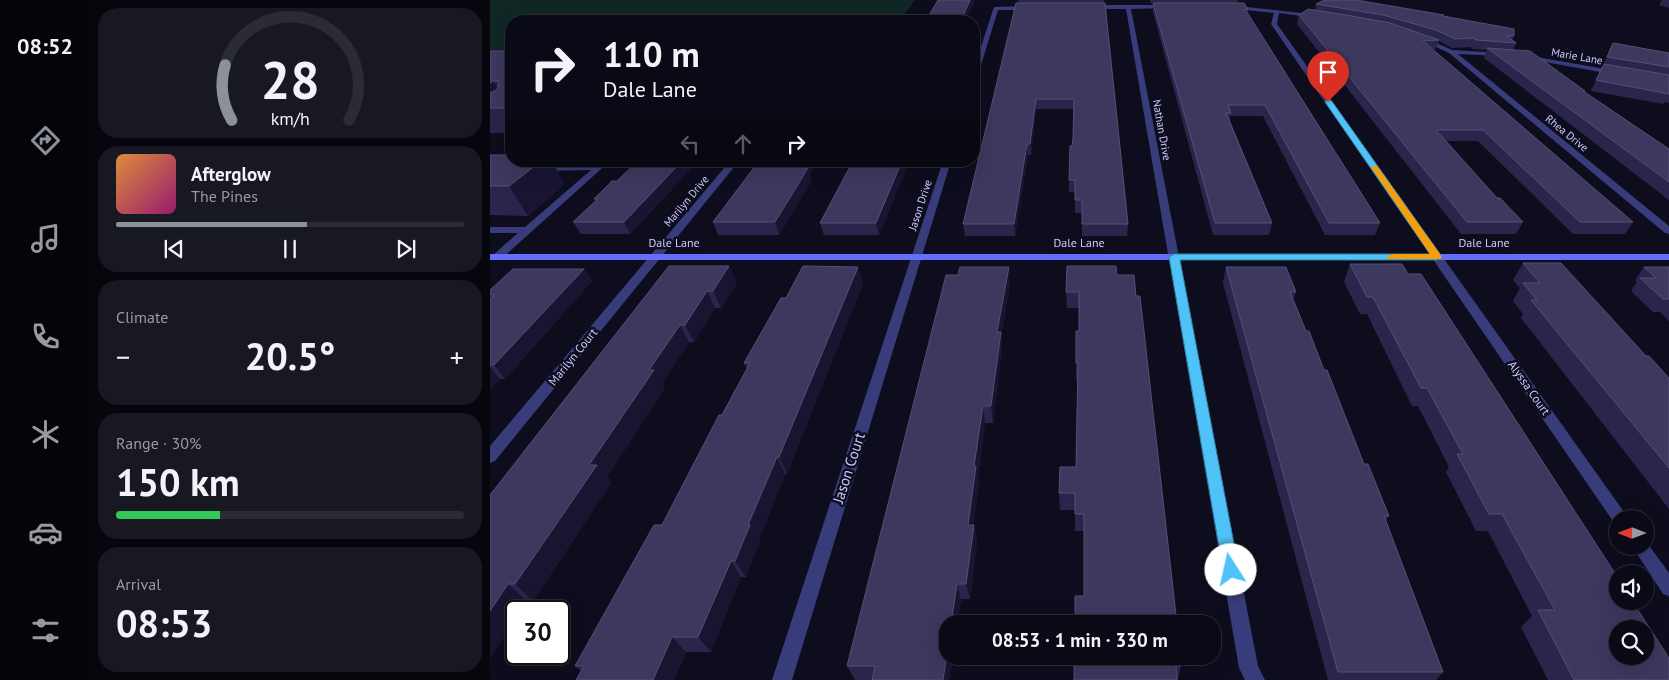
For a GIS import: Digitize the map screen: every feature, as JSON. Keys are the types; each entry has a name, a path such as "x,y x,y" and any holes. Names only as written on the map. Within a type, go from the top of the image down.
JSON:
{"street":[{"path":"1081,7 1175,7"},
{"name":"Nathan Drive","path":"1128,7 1249,668 1255,680"},
{"path":"1222,7 1277,11 1324,18"},
{"path":"980,59 996,8 1043,8"},
{"name":"Alyssa Court","path":"1277,11 1274,24 1615,510"},
{"path":"1414,36 1451,52 1511,55"},
{"name":"Rhea Drive","path":"1451,52 1669,231"},
{"name":"Marie Lane","path":"1521,56 1623,74"},
{"path":"532,168 550,167"},
{"path":"493,257 527,230 599,167"},
{"name":"Marilyn Drive","path":"655,257 730,167"},
{"name":"Jason Drive","path":"916,257 945,167"},
{"path":"490,230 527,230"},
{"name":"Dale Lane","path":"493,257 1669,257"},
{"name":"Marilyn Court","path":"490,457 655,257"},
{"name":"Jason Court","path":"782,680 916,257"},
{"path":"1646,555 1669,588"}],"green space":[{"path":"490,0 915,0 904,15 505,15 505,68 490,68"}],"building":[{"path":"938,0 970,0 964,15 929,15"},
{"path":"1324,0 1356,0 1514,29 1514,36 1507,36 1516,43 1476,40 1473,38 1455,39 1436,30 1383,15 1316,4"},
{"path":"1016,3 1105,3 1128,224 1082,224 1082,200 1075,200 1075,180 1069,180 1074,99 1036,99 1030,144 1027,144 1014,224 963,224 977,167 980,167 980,153"},
{"path":"1153,3 1244,3 1248,10 1245,9 1380,223 1329,223 1265,105 1228,105 1231,113 1226,113 1272,223 1215,223"},
{"path":"1308,9 1390,23 1439,40 1423,41 1633,222 1580,222 1483,130 1436,130 1497,198 1500,198 1523,222 1467,222 1299,15"},
{"path":"1613,43 1669,53 1669,67 1607,57"},
{"path":"1487,48 1530,51 1585,91 1583,91 1669,149 1669,182"},
{"path":"490,51 505,51 505,108 490,108 490,93 498,89 499,81 490,83"},
{"path":"1604,64 1669,75 1669,94 1596,80"},
{"path":"490,155 505,155 505,167 533,167 509,186 490,186"},
{"path":"632,167 676,167 624,222 573,222 598,199 594,199 612,181 617,181"},
{"path":"754,167 808,168 775,222 713,222"},
{"path":"850,167 899,167 876,223 820,223"},
{"path":"1523,263 1561,263 1646,356 1649,356 1669,378 1669,468 1531,300 1537,300 1523,283 1540,283"},
{"path":"1350,264 1402,264 1408,274 1421,274 1610,565 1609,610 1638,610 1644,620 1609,620 1609,665 1654,665 1654,635 1669,658 1669,680 1574,680 1538,610 1555,610 1502,514 1489,514 1457,454 1463,454 1427,388 1421,388 1373,297 1367,297"},
{"path":"669,266 729,266 713,291 707,291 685,325 680,325 649,370 654,370 589,465 597,465 515,584 508,584 490,611 490,495"},
{"path":"803,266 858,267 779,457 777,457 748,525 750,525 735,561 731,561 698,637 672,637 653,680 576,680 584,666 575,666 654,525 662,525 719,415 722,415 750,363 744,363 781,298 786,298"},
{"path":"1067,266 1116,266 1117,275 1134,275 1136,296 1140,296 1176,615 1075,615 1075,596 1084,596 1084,514 1075,514 1075,493 1059,493 1060,467 1076,467 1078,363 1076,363 1076,331 1079,331 1079,292 1066,292"},
{"path":"960,267 1009,267 997,332 1001,332 991,406 983,406 974,466 976,466 968,525 974,525 966,584 957,584 952,615 939,615 939,665 945,665 943,680 872,680 875,666 847,666 946,275 958,275"},
{"path":"1226,267 1286,267 1296,292 1290,292 1306,331 1309,331 1324,370 1327,370 1364,464 1368,464 1389,516 1384,516 1443,672 1338,672"},
{"path":"1644,267 1669,267 1669,299 1663,299 1640,278 1656,278"},
{"path":"513,269 584,269 494,365 490,365 490,299 495,295 490,295 490,290"},
{"path":"1074,665 1181,665 1176,666 1177,680 1074,680"}],"slow traffic":[{"path":"1375,167 1437,257 1392,257"}],"route":[{"path":"1231,570 1174,257 1437,257 1328,102"}]}
